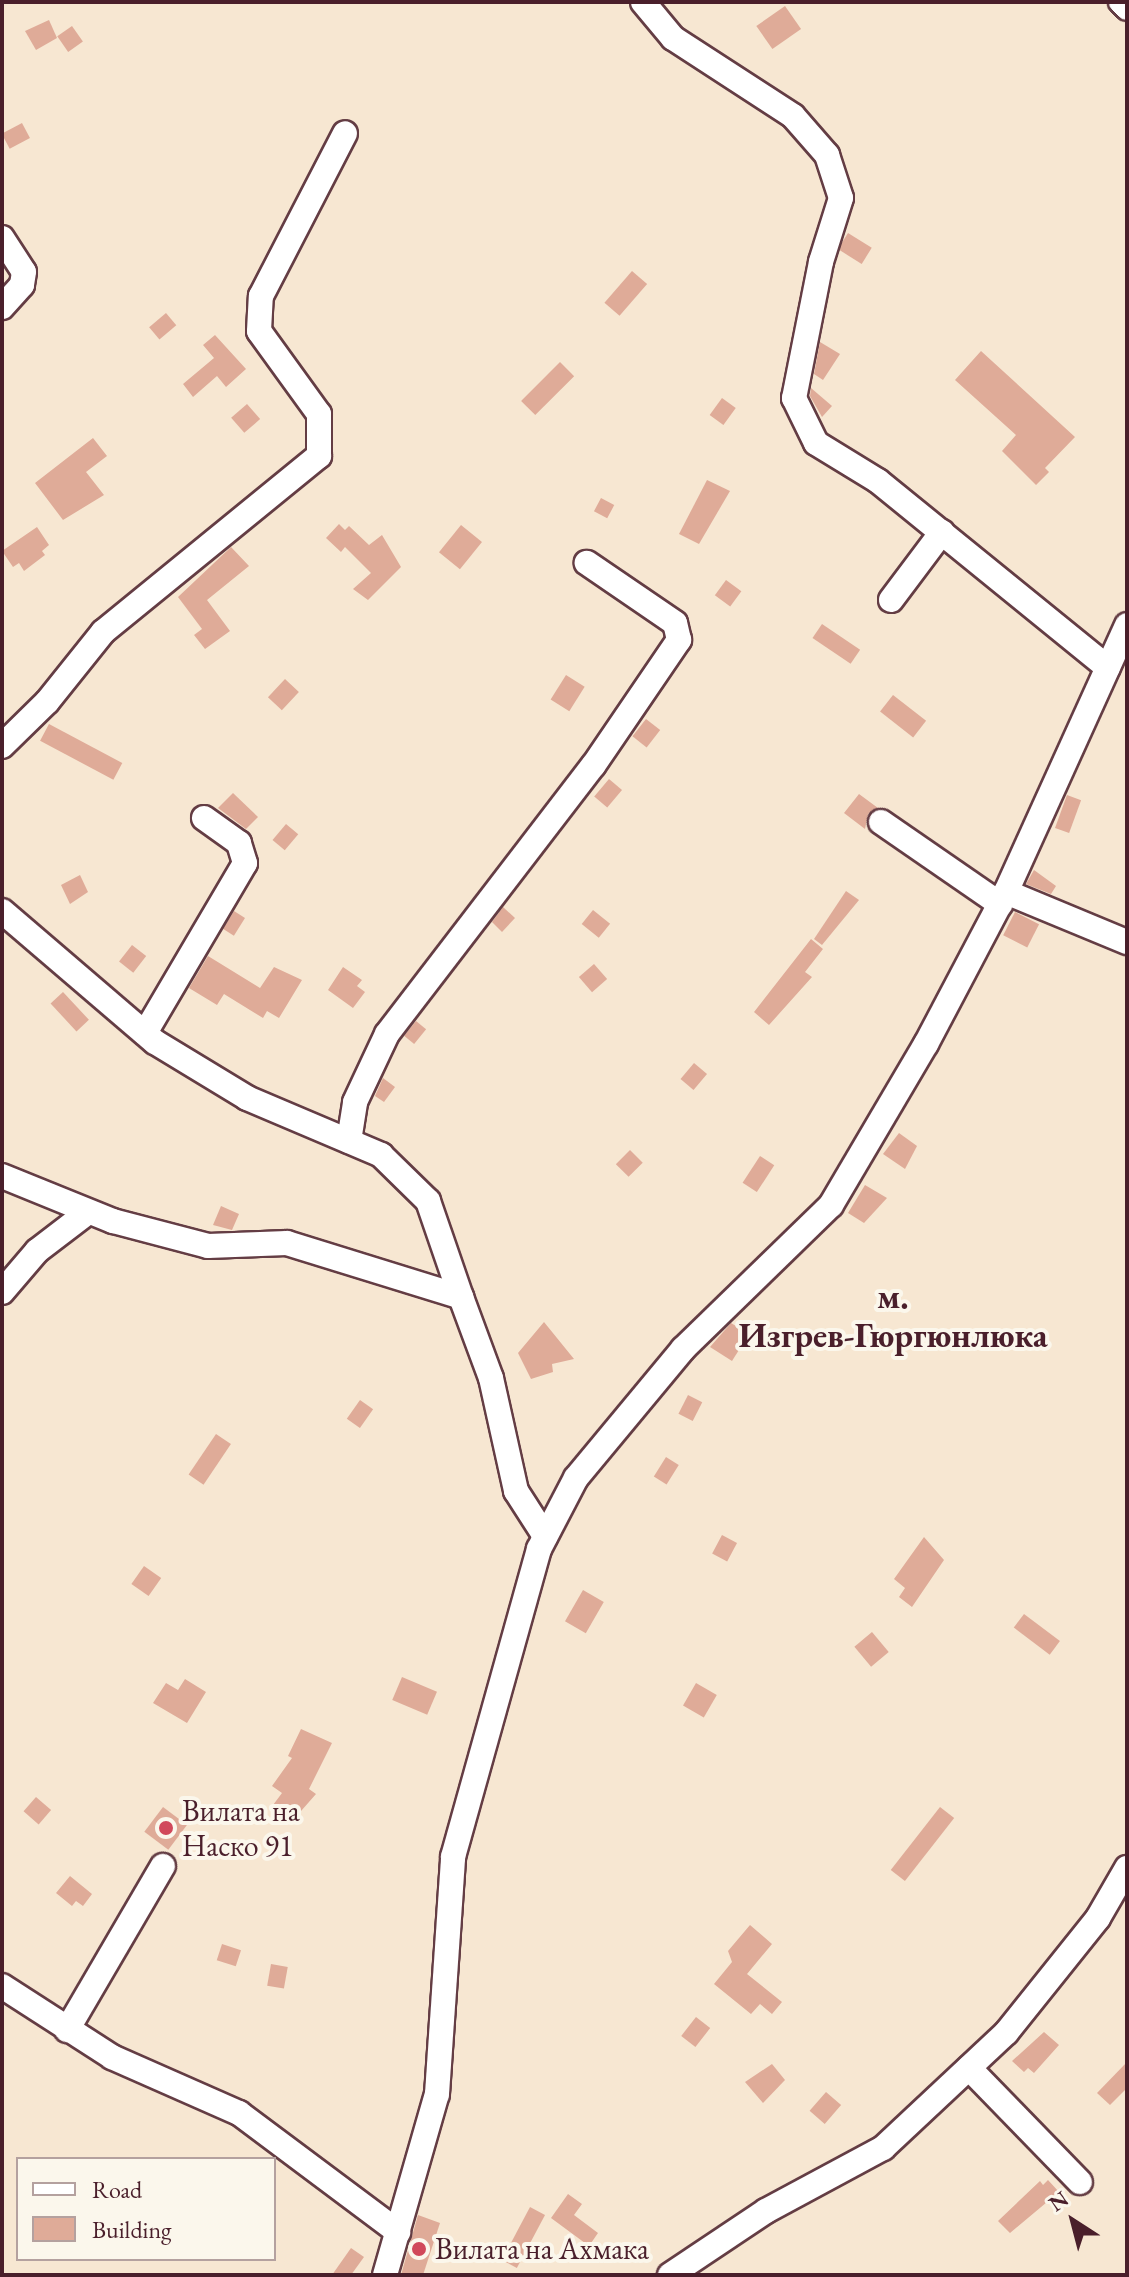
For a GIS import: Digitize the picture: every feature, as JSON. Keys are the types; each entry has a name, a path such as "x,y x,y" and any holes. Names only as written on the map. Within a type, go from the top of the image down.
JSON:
{"street":[{"path":"643,2 673,38 793,116 827,155 841,198 821,262 794,398 816,443 878,481 1108,668"},
{"path":"1121,2 1127,8"},
{"path":"2,746 47,702 103,632 319,456 319,414 259,331 260,308 261,296 345,133"},
{"path":"2,238 24,272 22,285 2,307"},
{"path":"891,600 942,532"},
{"path":"349,1141 355,1102 387,1034 593,766 679,640 675,623 587,563"},
{"path":"385,2275 437,2094 453,1857 545,1536 576,1478 683,1349 831,1205 926,1044 1003,898 1127,625"},
{"path":"145,1033 245,863 239,843 204,818"},
{"path":"881,822 1003,898 1127,942"},
{"path":"2,911 145,1033 247,1098 381,1155 428,1201 491,1378 516,1491 545,1536"},
{"path":"2,1176 88,1212 208,1246 287,1243 461,1297"},
{"path":"2,1292 37,1251 88,1212"},
{"path":"67,2030 163,1866"},
{"path":"670,2275 766,2211 883,2148 1006,2033 1089,1929 1127,1868"},
{"path":"2,1986 112,2057 239,2113 398,2232"},
{"path":"969,2068 1080,2182"}],"building":[{"path":"785,6 801,29 772,49 756,26"},
{"path":"49,20 57,38 36,50 25,31"},
{"path":"72,26 83,42 68,52 57,36"},
{"path":"22,123 30,138 10,149 2,134"},
{"path":"848,233 872,248 862,264 838,249"},
{"path":"632,271 647,284 620,316 604,303"},
{"path":"166,313 176,325 159,339 149,327"},
{"path":"215,335 246,369 226,387 217,376 193,397 183,384 214,358 203,345"},
{"path":"820,342 840,354 823,380 814,374"},
{"path":"981,351 1075,437 1045,468 1049,472 1036,485 1002,451 1016,435 955,380"},
{"path":"560,362 574,376 535,415 521,401"},
{"path":"811,388 832,406 822,417 810,396"},
{"path":"722,398 736,408 723,425 710,415"},
{"path":"247,404 260,419 244,433 231,418"},
{"path":"93,438 107,456 86,472 104,495 63,520 35,483"},
{"path":"707,480 730,491 699,544 679,534"},
{"path":"601,498 614,505 607,518 594,511"},
{"path":"339,524 345,530 349,526 369,545 382,535 401,567 368,600 353,589 371,573 345,547 341,552 326,538"},
{"path":"461,525 482,542 460,569 439,552"},
{"path":"37,527 49,545 42,551 45,555 24,571 19,563 13,567 2,551"},
{"path":"231,547 249,566 207,600 230,631 205,649 194,635 202,629 178,597"},
{"path":"726,580 741,591 730,607 715,595"},
{"path":"822,624 860,650 851,664 812,638"},
{"path":"566,675 585,687 569,711 551,700"},
{"path":"285,679 299,692 282,710 268,697"},
{"path":"893,695 926,721 913,737 880,712"},
{"path":"646,719 660,730 647,747 632,736"},
{"path":"49,724 122,763 113,780 40,741"},
{"path":"609,779 622,790 607,808 594,797"},
{"path":"233,793 258,817 246,829 218,808"},
{"path":"859,794 878,808 868,814 865,829 844,813"},
{"path":"1067,795 1081,800 1069,833 1055,828"},
{"path":"286,824 298,834 285,850 273,840"},
{"path":"1034,870 1056,886 1051,894 1026,884"},
{"path":"80,875 88,892 70,904 61,885"},
{"path":"846,891 859,900 822,945 814,939"},
{"path":"503,907 515,918 502,932 492,922"},
{"path":"593,910 610,924 599,938 582,924"},
{"path":"234,911 245,918 234,936 223,929"},
{"path":"1015,912 1039,924 1027,947 1003,935"},
{"path":"811,939 823,949 805,972 812,977 769,1025 754,1012"},
{"path":"132,945 146,956 133,973 119,962"},
{"path":"208,956 260,988 274,967 302,980 279,1018 267,1011 263,1018 224,994 217,1005 189,988"},
{"path":"594,964 607,979 592,992 579,977"},
{"path":"343,967 362,980 357,986 365,992 353,1008 328,990"},
{"path":"63,992 89,1020 76,1031 51,1004"},
{"path":"416,1021 426,1029 414,1044 404,1036"},
{"path":"694,1063 707,1074 694,1090 681,1079"},
{"path":"383,1078 395,1087 384,1102 375,1096"},
{"path":"899,1133 917,1146 905,1169 883,1154"},
{"path":"630,1150 643,1163 629,1177 616,1164"},
{"path":"760,1156 774,1165 757,1192 743,1183"},
{"path":"865,1185 887,1198 864,1223 848,1213"},
{"path":"221,1206 239,1214 232,1230 213,1225"},
{"path":"544,1322 574,1359 552,1364 553,1372 531,1379 518,1353"},
{"path":"731,1323 749,1334 732,1361 710,1347"},
{"path":"688,1395 702,1402 693,1421 678,1414"},
{"path":"360,1400 373,1409 360,1428 347,1419"},
{"path":"216,1434 231,1444 204,1485 189,1475"},
{"path":"666,1457 679,1465 667,1484 654,1477"},
{"path":"722,1535 737,1543 727,1562 712,1554"},
{"path":"924,1537 944,1560 912,1607 899,1597 905,1588 894,1579"},
{"path":"144,1566 161,1578 149,1596 131,1584"},
{"path":"583,1590 604,1602 586,1633 565,1621"},
{"path":"1024,1614 1060,1641 1050,1655 1014,1628"},
{"path":"872,1632 889,1652 871,1667 854,1647"},
{"path":"402,1677 437,1692 427,1715 392,1700"},
{"path":"185,1679 206,1692 187,1723 153,1703 166,1683 178,1690"},
{"path":"696,1683 717,1695 704,1718 683,1706"},
{"path":"301,1729 332,1743 309,1789 316,1794 294,1819 273,1805 282,1793 272,1786 292,1758 288,1756"},
{"path":"36,1797 51,1810 39,1824 24,1811"},
{"name":"Вилата на Наско 91","path":"163,1807 187,1825 168,1850 144,1832"},
{"path":"940,1807 954,1818 905,1881 891,1870"},
{"path":"70,1876 92,1894 83,1906 76,1901 72,1906 56,1893"},
{"path":"750,1925 772,1944 747,1974 782,2002 772,2014 760,2004 751,2014 714,1984 732,1962 728,1951"},
{"path":"222,1944 241,1950 236,1966 217,1960"},
{"path":"271,1964 288,1967 284,1989 267,1986"},
{"path":"696,2017 710,2028 695,2047 681,2036"},
{"path":"1044,2032 1059,2045 1034,2073 1028,2068 1024,2072 1012,2061"},
{"path":"1127,2062 1127,2088 1110,2105 1097,2093"},
{"path":"772,2064 785,2080 763,2103 745,2082"},
{"path":"826,2092 841,2105 825,2124 810,2111"},
{"path":"1048,2180 1059,2192 1010,2233 998,2221 1040,2181 1043,2185"},
{"path":"568,2194 582,2204 574,2215 598,2233 589,2246 551,2218"},
{"path":"530,2207 545,2215 517,2268 502,2260"},
{"name":"Вилата на Ахмака","path":"418,2215 440,2223 423,2275 401,2275"},
{"path":"351,2248 364,2257 351,2275 332,2275"}],"place":[{"name":"Вилата на Наско 91","path":"166,1828"},
{"name":"Вилата на Ахмака","path":"419,2249"}],"district":[{"name":"м. Изгрев-Гюргюнлюка","path":"893,1316"}]}
